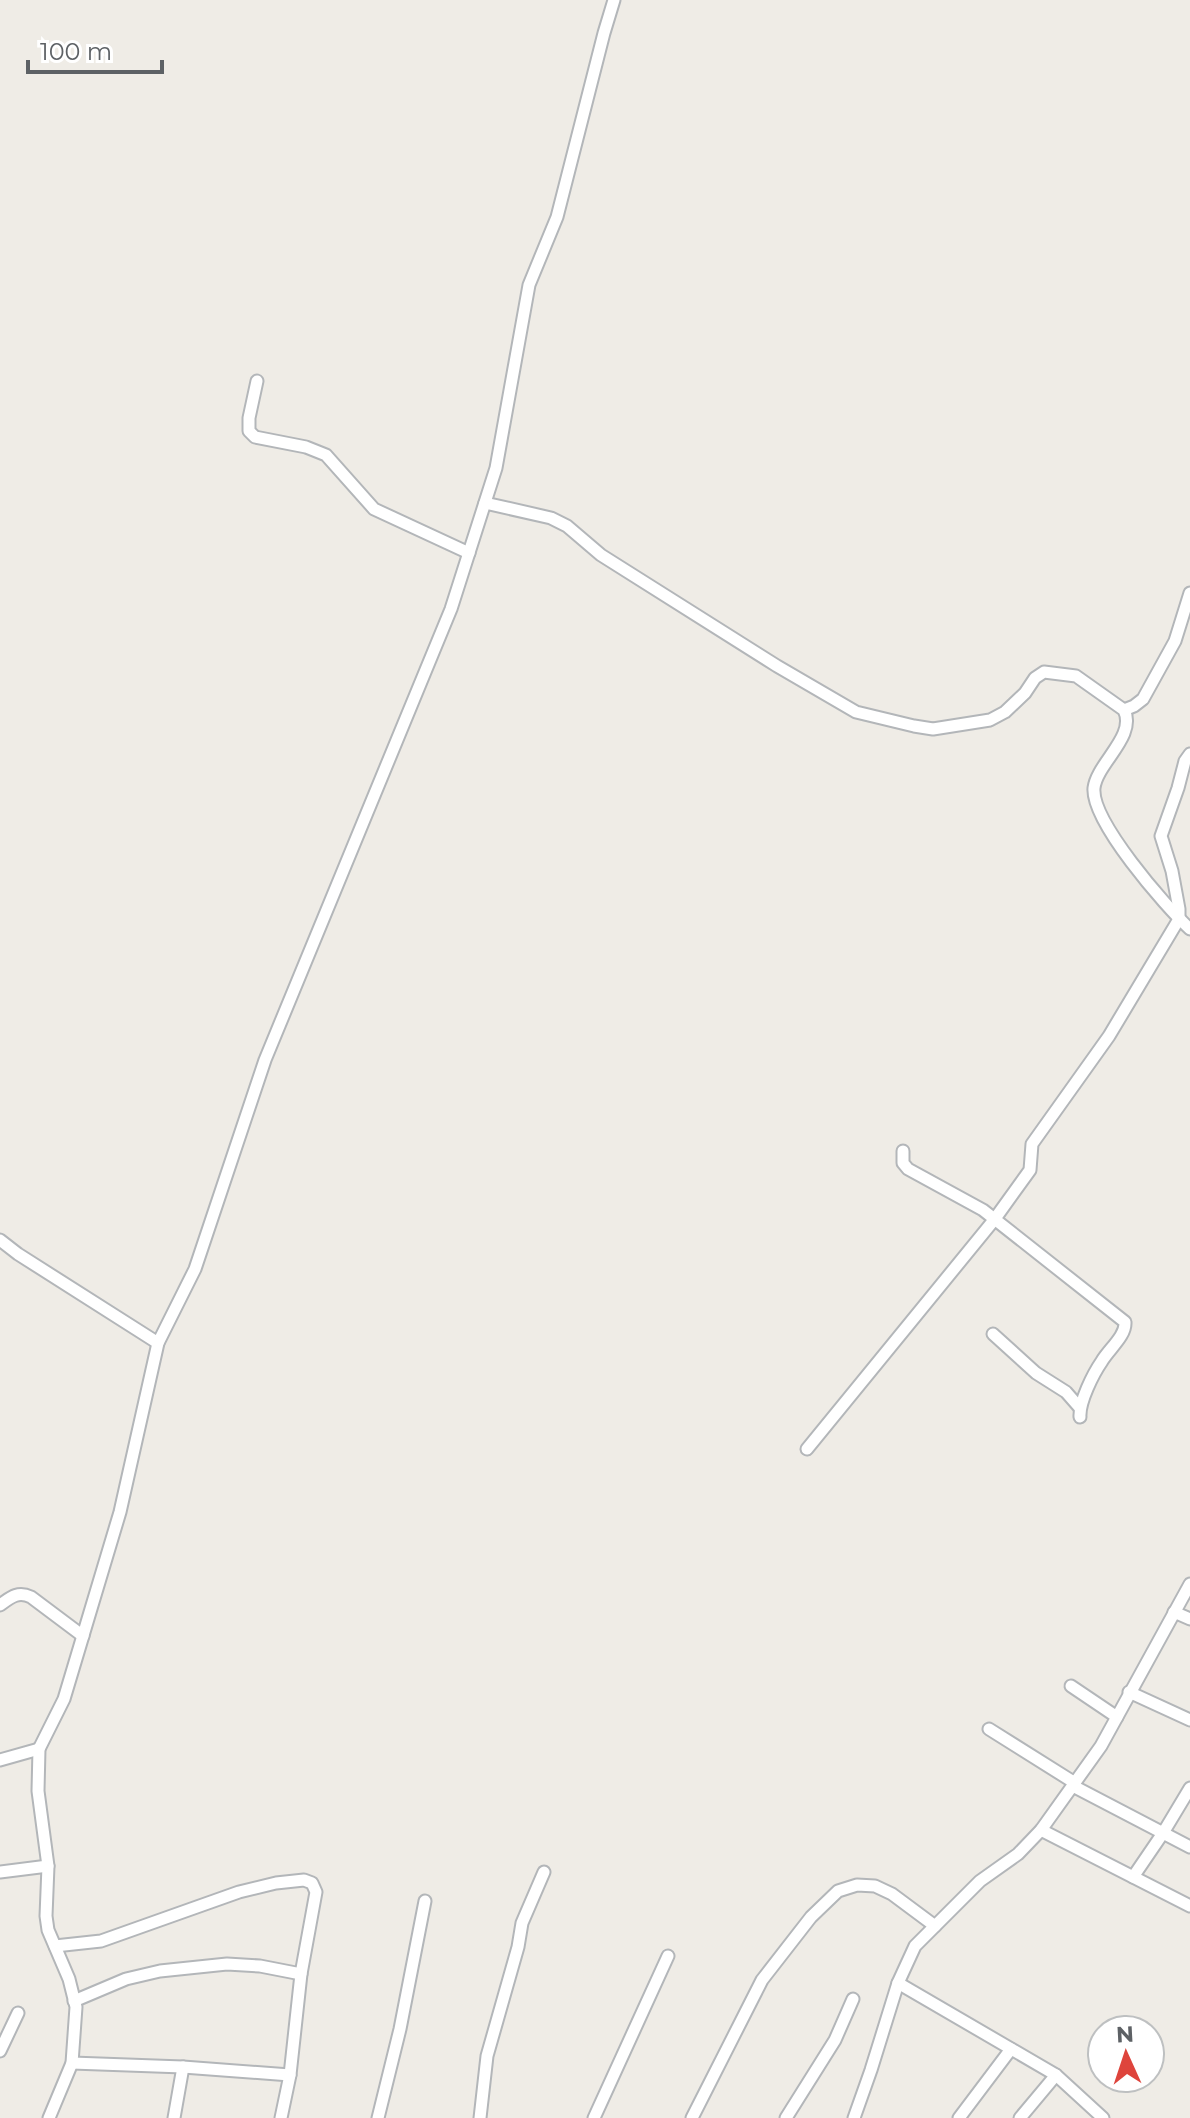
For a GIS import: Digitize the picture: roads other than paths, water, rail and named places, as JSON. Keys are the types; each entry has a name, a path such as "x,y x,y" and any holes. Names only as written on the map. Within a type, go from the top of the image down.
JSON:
{"street":[{"path":"49,2118 72,2063 76,2007 69,1979 48,1930 48,1866 38,1791 39,1749 64,1699 120,1512 158,1343 195,1269 265,1060 451,609 496,468 529,285 557,217 614,0"},
{"path":"257,381 249,418 249,431 255,437 306,447 326,455 374,509 469,553"},
{"path":"485,503 551,518 567,526 601,555 856,712 933,729 990,720 1005,712 1044,672 1076,676 1124,710 1128,717 1127,725 1096,781 1095,802 1102,818 1142,875 1190,929"},
{"path":"1124,710 1143,699 1175,641 1190,593"},
{"path":"807,1449 994,1220 1030,1170 1032,1144 1109,1036 1179,919 1172,871 1161,836 1190,754"},
{"path":"903,1151 903,1163 908,1169 983,1210 1125,1322 1125,1331 1100,1363 1080,1412 1066,1392 1036,1373 993,1334"},
{"path":"0,1240 158,1343"},
{"path":"854,2118 898,1983 915,1946 980,1881 1018,1854 1041,1830 1101,1746 1190,1584"},
{"path":"0,1605 23,1593 83,1636"},
{"path":"1174,1612 1190,1619"},
{"path":"1071,1686 1117,1717"},
{"path":"1129,1692 1190,1720"},
{"path":"989,1729 1074,1784 1190,1847"},
{"path":"0,1760 39,1749"},
{"path":"1133,1877 1190,1788"},
{"path":"1041,1830 1188,1901"},
{"path":"0,1872 48,1866"},
{"path":"480,2118 487,2056 522,1923 544,1872"},
{"path":"55,1946 101,1941 239,1892 276,1883 304,1880 312,1883 316,1892 281,2118"},
{"path":"692,2118 762,1980 811,1917 838,1891 857,1885 875,1886 892,1894 935,1926"},
{"path":"378,2118 400,2029 425,1901"},
{"path":"594,2118 668,1956"},
{"path":"74,2001 126,1979 160,1971 227,1964 260,1966 301,1974"},
{"path":"898,1983 1056,2075 1099,2116"},
{"path":"786,2118 835,2040 853,1999"},
{"path":"0,2051 18,2013"},
{"path":"959,2118 1011,2049"},
{"path":"72,2063 290,2075"},
{"path":"174,2118 183,2067"},
{"path":"1020,2118 1056,2075"}]}
